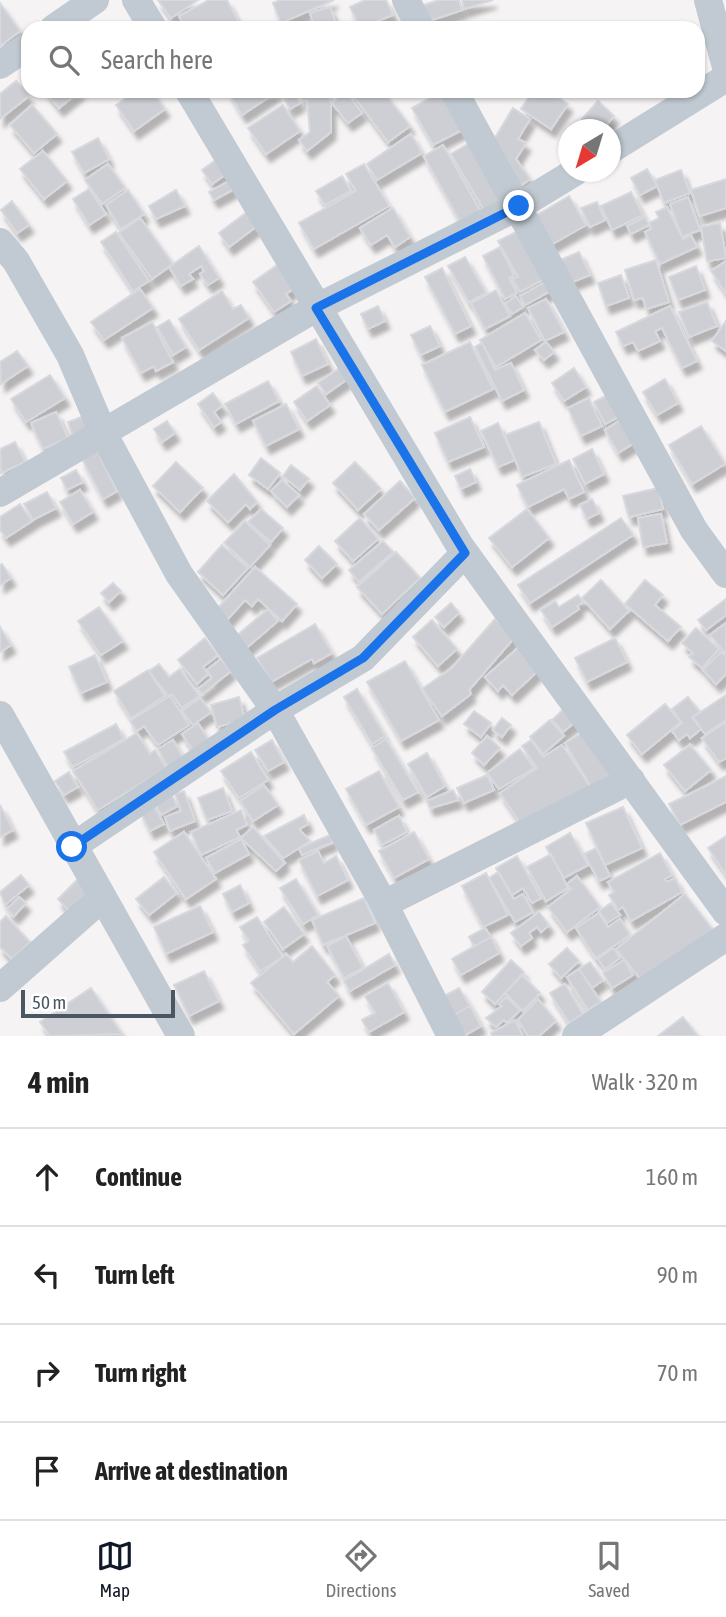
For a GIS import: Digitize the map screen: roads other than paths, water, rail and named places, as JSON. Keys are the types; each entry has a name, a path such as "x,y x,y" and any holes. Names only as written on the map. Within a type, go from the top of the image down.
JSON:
{"street":[{"path":"64,21 95,0"},
{"path":"136,0 149,21"},
{"path":"406,0 416,21"},
{"path":"708,0 726,67"},
{"path":"0,65 21,51"},
{"path":"705,91 726,78"},
{"path":"193,98 316,308 465,553 726,912"},
{"path":"458,98 694,530 726,574"},
{"path":"621,144 694,98"},
{"path":"0,494 316,308 519,206 559,182"},
{"path":"0,242 16,261 70,355 104,435 179,574 275,710 384,904 451,1036"},
{"path":"72,847 275,710 363,658 465,553"},
{"path":"0,715 72,847 181,1036"},
{"path":"384,904 631,780"},
{"path":"0,988 102,898"},
{"path":"576,1036 726,937"}]}
